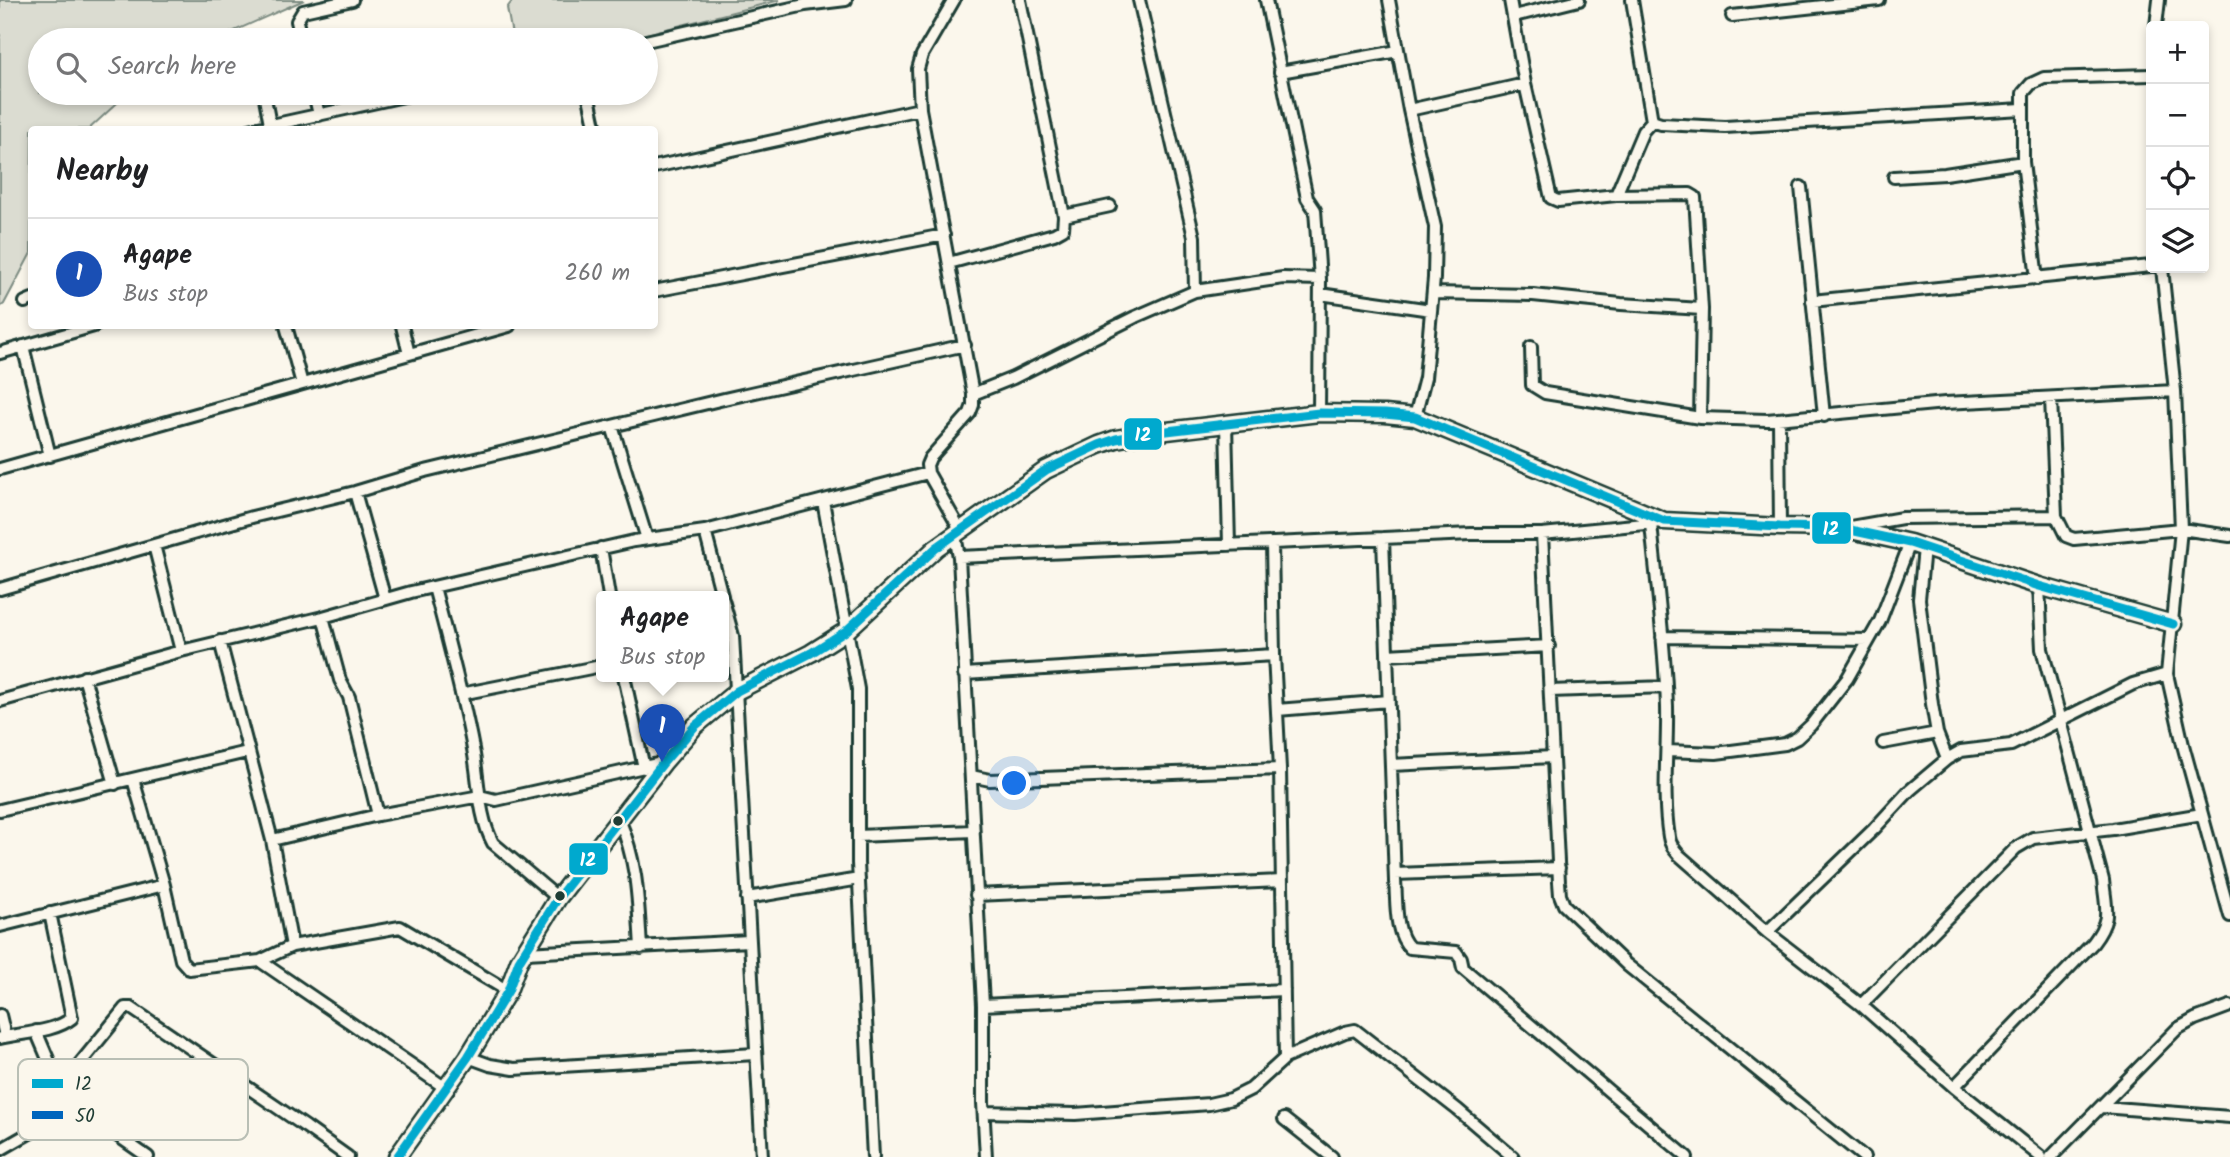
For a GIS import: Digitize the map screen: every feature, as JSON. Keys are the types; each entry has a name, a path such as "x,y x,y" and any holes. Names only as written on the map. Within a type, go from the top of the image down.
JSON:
{"street":[{"path":"298,28 297,21 303,11 352,0"},
{"path":"658,38 804,2 846,0"},
{"path":"954,0 922,55 918,69 920,109 965,345 973,405 970,413 930,458 927,465 928,473 958,533 983,1005 986,1157"},
{"path":"949,262 1063,229 1064,216 1020,0"},
{"path":"1139,0 1194,237 1195,291"},
{"path":"1266,0 1307,198 1315,210 1321,279 1319,413"},
{"path":"1389,0 1409,110 1435,227 1433,293 1425,378 1415,417"},
{"path":"1510,0 1525,84 1551,198 1558,201 1616,195 1690,194 1695,197 1702,309 1700,418"},
{"path":"1514,16 1579,0"},
{"path":"1632,0 1652,121"},
{"path":"1732,16 1850,1 1880,0"},
{"path":"2156,21 2158,0"},
{"path":"1280,72 1398,51"},
{"path":"2037,279 2023,162 2023,93 2031,84 2044,78 2146,75"},
{"path":"1409,110 1525,84"},
{"path":"266,105 271,126"},
{"path":"317,105 319,115"},
{"path":"275,126 364,105"},
{"path":"591,105 595,126"},
{"path":"658,166 920,109"},
{"path":"1652,121 1661,124 1725,127 2022,109"},
{"path":"1616,195 1643,131 1652,121"},
{"path":"1894,177 1945,174 2023,162"},
{"path":"1801,187 1824,415"},
{"path":"1064,216 1110,206"},
{"path":"658,289 944,235"},
{"path":"1812,301 2146,266"},
{"path":"2163,273 2175,391 2181,529 2168,674 2183,745 2230,916"},
{"path":"973,394 1013,378 1135,317 1195,291 1283,278 1321,279"},
{"path":"1433,293 1533,295 1702,309"},
{"path":"1320,294 1431,310"},
{"path":"0,353 83,329"},
{"path":"287,329 302,384"},
{"path":"403,329 409,354"},
{"path":"0,469 498,329"},
{"path":"0,589 425,471 965,345"},
{"path":"23,346 50,456"},
{"path":"1531,347 1532,385 1545,393 1700,418 1779,420 1945,403 2175,391"},
{"path":"2051,398 2056,516 2066,536 2074,539 2181,529 2230,536"},
{"path":"397,1157 468,1057 508,990 519,961 558,898 695,726 737,691 811,653 846,631 923,559 1046,470 1098,445 1150,433 1319,413 1385,414 1415,417 1658,522"},
{"path":"1779,420 1780,527"},
{"path":"1226,423 1229,545"},
{"path":"612,426 647,539"},
{"path":"0,701 181,650 323,617 385,599 601,548 705,531 928,473"},
{"path":"355,492 385,599"},
{"path":"822,501 858,689 859,879 873,1157"},
{"path":"959,557 1471,534 1542,534 1658,522 1842,528 1902,519 2056,516"},
{"path":"1658,522 1666,687 1665,791 1672,847 1768,932 1861,1005 1954,1087 2040,1157"},
{"path":"1842,528 1917,546 2039,586 2173,624"},
{"path":"705,531 721,591"},
{"path":"1542,534 1560,895 1564,905 1627,965 1864,1157"},
{"path":"1383,538 1395,874 1398,923 1407,945 1410,948 1456,952 1463,968 1688,1157"},
{"path":"1272,543 1280,769 1284,1058"},
{"path":"154,545 181,650"},
{"path":"1667,751 1716,752 1785,744 1797,738 1811,725 1847,679 1880,621 1917,546"},
{"path":"1917,546 1919,599 1937,733 1947,758"},
{"path":"601,548 608,591"},
{"path":"1954,1087 2093,943 2104,928 2107,915 2103,880 2042,649 2039,586"},
{"path":"435,587 474,751 489,835 493,844 558,898"},
{"path":"323,617 340,680 349,697 378,815"},
{"path":"729,621 733,636 737,691 762,1157"},
{"path":"1662,637 1869,640"},
{"path":"220,641 272,840 292,946"},
{"path":"1387,655 1549,646"},
{"path":"964,674 1274,655"},
{"path":"461,694 596,667"},
{"path":"1768,932 1874,829 1909,791 1947,758 1961,751 2011,745 2133,684 2168,674"},
{"path":"84,677 114,784"},
{"path":"625,682 644,768"},
{"path":"1550,691 1666,687"},
{"path":"1277,710 1389,701"},
{"path":"1883,743 1937,733"},
{"path":"0,810 247,752"},
{"path":"1391,765 1553,757"},
{"path":"272,840 378,815 480,796 496,800 663,763"},
{"path":"971,776 990,780 1280,769"},
{"path":"133,779 164,885 181,960 190,969 260,961 292,946 400,927 508,990"},
{"path":"972,791 990,780"},
{"path":"1861,1005 2016,848 2033,838 2091,832 2202,814"},
{"path":"620,819 636,869 641,948"},
{"path":"858,836 972,831"},
{"path":"1395,874 1559,868"},
{"path":"747,898 859,879"},
{"path":"976,895 1282,881"},
{"path":"0,926 164,885"},
{"path":"0,1015 3,1037 67,1023 72,1018 50,913"},
{"path":"526,953 749,941"},
{"path":"260,961 447,1088"},
{"path":"983,1005 1284,990"},
{"path":"2051,1157 2177,1029 2230,1006"},
{"path":"87,1059 125,1008 131,1008 207,1059"},
{"path":"984,1112 1075,1114 1209,1104 1231,1099 1251,1089 1284,1058 1355,1030 1458,1110 1513,1157"},
{"path":"36,1031 48,1059"},
{"path":"468,1057 490,1065 514,1069 755,1054"},
{"path":"248,1087 348,1157"},
{"path":"2102,1107 2230,1117"},
{"path":"1284,1119 1332,1157"},
{"path":"0,1150 18,1140"},
{"path":"125,1140 148,1157"}],"shaded area":[{"path":"0,0 304,0 241,28 28,28 28,105 115,105 92,126 28,126 28,259 0,307"},
{"path":"513,0 780,0 658,31 658,28 511,28 507,8"}],"transit line":[{"name":"12","path":"397,1157 468,1057 508,991 519,961 558,898 695,726 737,691 811,653 846,631 936,548 1046,470 1116,439 1319,413 1415,417 1664,521 1841,528 1910,543 2039,586 2173,624"}],"place":[{"name":"Agape","path":"662,762"}]}
